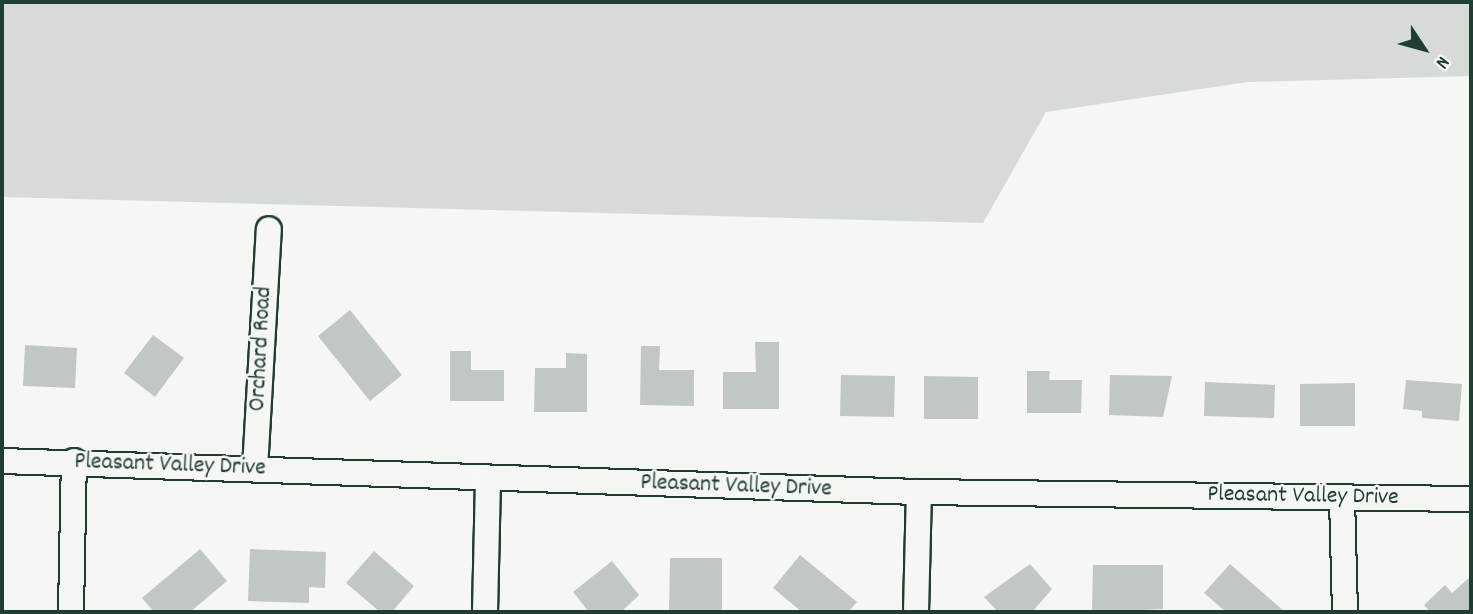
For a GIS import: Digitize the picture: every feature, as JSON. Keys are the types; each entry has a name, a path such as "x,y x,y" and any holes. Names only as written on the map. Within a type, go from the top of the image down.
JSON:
{"street":[{"name":"Orchard Road","path":"255,469 269,229"},
{"name":"Pleasant Valley Drive","path":"2,461 74,461 488,480 919,492 1471,499"},
{"path":"71,612 74,461"},
{"path":"485,612 488,480"},
{"path":"916,612 919,492"},
{"path":"1342,498 1345,612"}],"shaded area":[{"path":"2,2 1471,2 1471,76 1248,82 1046,112 983,223 2,197"}],"building":[{"path":"350,310 402,375 370,401 318,336"},
{"path":"153,335 184,358 155,397 124,373"},
{"path":"755,342 779,342 779,409 723,409 723,372 756,372"},
{"path":"25,345 77,348 75,388 23,386"},
{"path":"641,346 660,346 659,370 694,370 694,406 640,405"},
{"path":"450,351 471,351 471,370 504,370 504,401 450,401"},
{"path":"566,353 587,354 587,412 534,412 535,368 566,368"},
{"path":"1027,371 1050,371 1049,380 1082,380 1081,413 1027,413"},
{"path":"841,375 895,376 894,417 840,416"},
{"path":"1110,375 1172,376 1163,417 1109,415"},
{"path":"924,376 978,377 978,419 924,419"},
{"path":"1406,380 1462,384 1459,421 1422,418 1422,411 1403,409"},
{"path":"1205,382 1275,385 1274,418 1204,416"},
{"path":"1355,383 1355,426 1300,426 1300,384"},
{"path":"200,549 227,581 190,612 154,612 142,598"},
{"path":"250,549 326,552 325,588 309,587 309,603 248,601"},
{"path":"374,551 414,586 392,612 380,612 346,583"},
{"path":"800,555 857,602 848,612 802,612 773,588"},
{"path":"670,558 722,558 722,612 669,612"},
{"path":"612,561 639,595 621,612 589,612 573,592"},
{"path":"1030,564 1052,589 1032,612 998,612 984,597"},
{"path":"1230,564 1285,612 1226,612 1204,593"},
{"path":"1093,565 1163,565 1163,609 1092,612"},
{"path":"1471,576 1471,612 1430,612 1424,605 1445,585 1452,593"}]}
